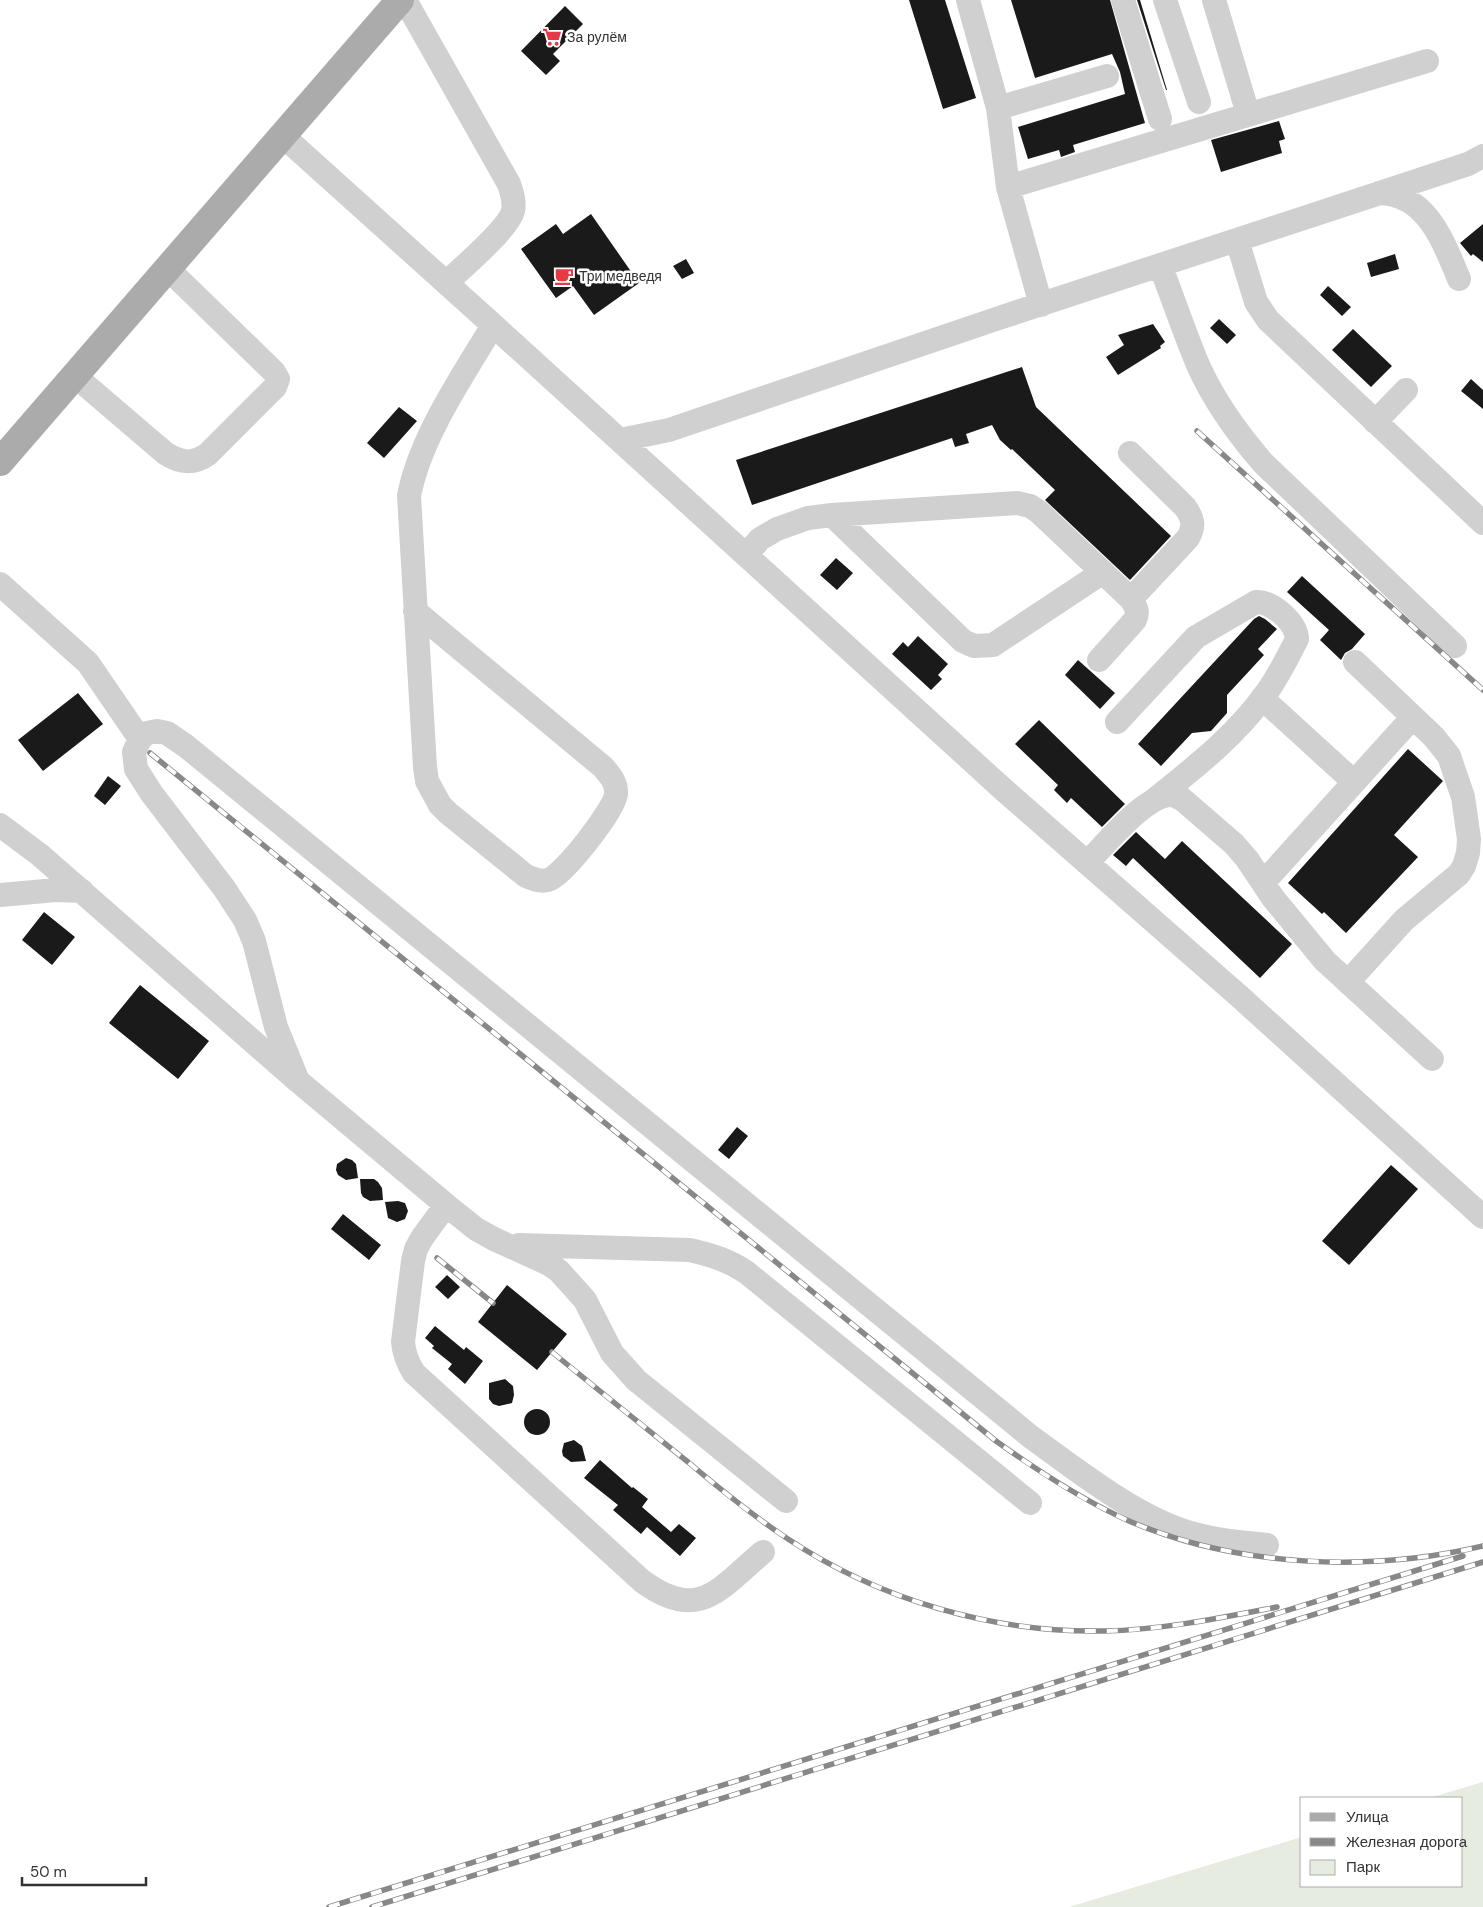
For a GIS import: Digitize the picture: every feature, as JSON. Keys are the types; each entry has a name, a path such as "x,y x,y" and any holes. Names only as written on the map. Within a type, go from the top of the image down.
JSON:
{"main road":[{"path":"0,462 400,0"}],"street":[{"path":"405,0 510,184 514,199 513,212 504,226 446,283"},
{"path":"968,0 998,108 1008,187 1041,305"},
{"path":"1122,0 1160,119"},
{"path":"1165,0 1199,102"},
{"path":"1214,0 1248,114"},
{"path":"1008,187 1427,61"},
{"path":"998,108 1107,76"},
{"path":"283,136 1087,863 1359,1104 1483,1217"},
{"path":"620,440 669,430 1468,164 1483,156"},
{"path":"1379,193 1391,193 1404,197 1425,214 1435,226 1459,279"},
{"path":"1237,240 1256,302 1274,327 1483,523"},
{"path":"1160,265 1198,366 1232,423 1250,448 1270,470 1455,646"},
{"path":"75,376 165,453 179,461 187,462 195,462 208,454 275,387 278,379 274,372 168,269"},
{"path":"415,611 603,767 611,775 616,785 616,794 608,812 567,865 548,880 536,880 526,876 448,813 434,795 425,767 415,611 409,496 412,479 442,412 493,325"},
{"path":"1375,422 1406,390"},
{"path":"1130,453 1185,507 1193,522 1192,531 1188,538 1131,599"},
{"path":"746,555 760,539 777,529 808,518 1017,503 1030,506 1039,512 1103,572 1131,599 1136,608 1137,615 1135,620 1100,660"},
{"path":"832,515 964,641 974,646 993,645 1103,572"},
{"path":"0,584 88,663 140,739"},
{"path":"1087,863 1137,811 1218,747 1262,698 1281,669 1297,639 1297,633 1290,622 1272,605 1256,602 1196,637 1117,722"},
{"path":"1348,982 1404,920 1459,874 1468,853 1469,839 1463,797 1449,756 1434,737 1355,662"},
{"path":"1262,698 1354,782"},
{"path":"1263,883 1413,717"},
{"path":"298,1081 276,1027 254,941 245,920 224,888 142,780 134,760 134,752 140,739 148,733 157,731 174,737 186,746 1031,1437 1123,1500 1170,1525 1204,1536 1267,1545"},
{"path":"1149,803 1171,795 1189,803 1234,844 1247,859 1314,950 1432,1059"},
{"path":"0,825 40,855 298,1081 446,1205 476,1228 549,1264 559,1272 585,1300 612,1352 630,1374 786,1501"},
{"path":"0,896 56,890 82,891"},
{"path":"1456,1194 1473,1213 1483,1232"},
{"path":"446,1205 422,1238 413,1261 403,1342 404,1354 414,1372 562,1509 655,1591 681,1601 694,1601 704,1598 714,1594 763,1552"},
{"path":"509,1245 690,1250 731,1262 746,1272 1030,1503"}],"green space":[{"path":"1483,1782 1483,1907 1069,1907 1300,1838 1300,1887 1463,1887 1463,1797 1432,1797"}],"building":[{"path":"909,0 945,0 976,98 943,109"},
{"path":"1011,0 1110,0 1145,123 1073,145 1075,152 1061,157 1059,150 1028,159 1018,127 1125,94 1120,72 1112,54 1035,78"},
{"path":"1137,0 1140,0 1167,90 1166,90"},
{"name":"За рулём","path":"565,6 583,24 553,54 560,61 546,75 521,51"},
{"path":"1279,121 1285,139 1279,141 1282,153 1221,172 1211,140"},
{"name":"Три медведя","path":"591,214 639,283 594,315 573,286 556,298 521,249 556,224 563,234"},
{"path":"1483,224 1483,262 1473,254 1471,256 1460,243"},
{"path":"1395,254 1399,269 1371,277 1367,263"},
{"path":"686,259 694,273 682,279 673,266"},
{"path":"1328,286 1351,307 1342,316 1320,295"},
{"path":"1219,319 1236,335 1227,344 1210,328"},
{"path":"1153,324 1165,342 1160,346 1161,348 1118,375 1106,357 1124,345 1118,335"},
{"path":"1353,329 1392,366 1371,387 1332,350"},
{"path":"1022,367 1036,407 1171,536 1130,580 1045,500 1055,490 1000,440 992,425 966,434 969,443 955,447 952,438 752,505 736,460"},
{"path":"1471,379 1483,390 1483,409 1461,391"},
{"path":"399,407 417,421 384,458 367,443"},
{"path":"836,558 853,573 837,590 820,575"},
{"path":"1302,576 1365,634 1352,649 1345,653 1341,660 1320,640 1329,630 1287,592"},
{"path":"1259,616 1277,629 1258,649 1264,655 1227,695 1227,713 1211,731 1192,733 1161,766 1138,744 1254,619"},
{"path":"918,636 948,664 938,675 942,679 931,690 892,654 903,642 908,647"},
{"path":"1078,660 1115,693 1100,709 1065,675"},
{"path":"78,693 103,724 43,771 18,740"},
{"path":"1039,720 1125,804 1102,827 1071,798 1067,803 1054,790 1058,785 1015,744"},
{"path":"1408,749 1443,781 1394,835 1418,857 1346,933 1324,912 1322,914 1288,883"},
{"path":"108,776 121,786 105,805 94,796"},
{"path":"1136,832 1165,859 1182,841 1292,944 1260,978 1133,858 1126,866 1113,855"},
{"path":"44,912 75,937 52,965 22,940"},
{"path":"140,985 209,1041 178,1079 109,1023"},
{"path":"737,1127 748,1136 729,1159 718,1150"},
{"path":"346,1158 356,1164 358,1178 346,1180 338,1175 336,1170 337,1164"},
{"path":"1391,1165 1418,1189 1349,1265 1322,1241"},
{"path":"360,1179 374,1179 378,1182 382,1188 383,1200 370,1201 363,1197"},
{"path":"398,1201 405,1203 408,1211 405,1219 397,1222 388,1218 385,1202"},
{"path":"343,1214 381,1245 369,1260 331,1229"},
{"path":"447,1275 460,1287 448,1299 435,1287"},
{"path":"507,1285 567,1334 537,1370 478,1322"},
{"path":"435,1326 464,1350 466,1347 483,1361 465,1384 448,1369 452,1364 432,1348 434,1346 425,1338"},
{"path":"505,1379 513,1386 514,1395 512,1403 499,1406 493,1404 489,1399 489,1383"},
{"path":"537,1409 546,1413 550,1422 546,1431 537,1435 528,1431 524,1422 528,1413"},
{"path":"574,1440 582,1446 586,1461 571,1462 563,1456 564,1443"},
{"path":"600,1460 632,1488 648,1499 642,1507 671,1532 679,1524 696,1538 680,1556 647,1527 641,1534 613,1510 618,1505 584,1478"}],"railway":[{"path":"1197,431 1483,690"},
{"path":"150,753 996,1441 1077,1494 1129,1521 1171,1536 1214,1548 1258,1556 1304,1561 1395,1560 1439,1555 1483,1546"},
{"path":"437,1258 493,1303"},
{"path":"552,1352 749,1512 823,1561 899,1595 939,1609 979,1619 1062,1630 1104,1631 1147,1628 1191,1623 1277,1607"},
{"path":"329,1907 1463,1556"},
{"path":"372,1907 1483,1562"}],"place":[{"name":"За рулём","path":"552,37"},
{"name":"Три медведя","path":"564,276"}]}
